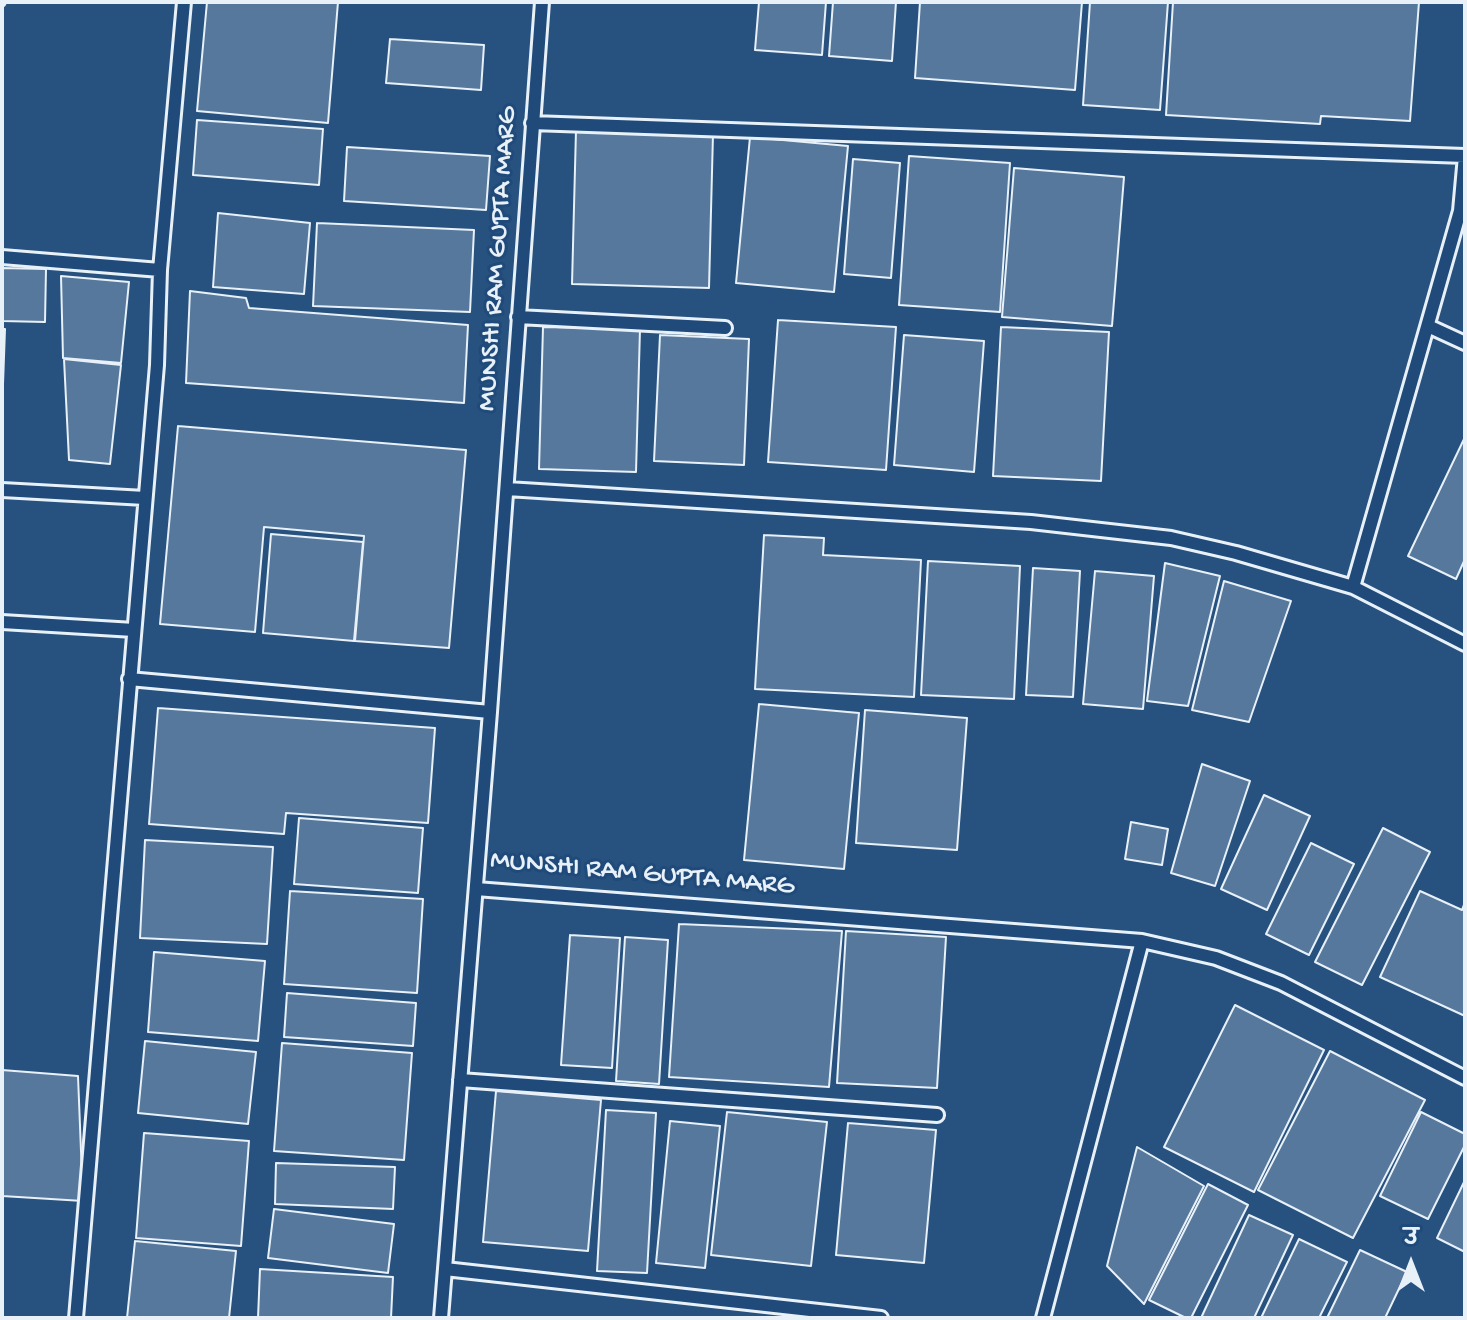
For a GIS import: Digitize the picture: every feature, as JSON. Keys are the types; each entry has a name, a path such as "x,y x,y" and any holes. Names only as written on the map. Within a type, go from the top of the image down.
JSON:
{"lane":[{"path":"76,1318 157,365 160,270 184,2"},
{"name":"MUNSHI RAM GUPTA MARG","path":"542,2 476,889 1142,941 1216,958 1281,983 1465,1078"},
{"path":"532,123 1465,154 1462,212 1353,587"},
{"path":"2,257 160,270"},
{"path":"518,317 725,328"},
{"path":"1428,326 1465,343"},
{"path":"507,489 1031,522 1171,538 1236,553 1353,587 1465,644"},
{"path":"2,490 145,498"},
{"path":"2,622 134,630"},
{"path":"129,679 490,712"},
{"path":"441,1318 476,889"},
{"path":"1043,1318 1142,941"},
{"path":"460,1080 937,1115"},
{"path":"445,1269 881,1318"}],"building":[{"path":"207,2 338,2 328,123 197,111"},
{"path":"759,2 826,2 822,55 755,50"},
{"path":"833,2 896,2 892,61 829,56"},
{"path":"920,2 1082,2 1075,90 915,78"},
{"path":"1090,2 1168,2 1160,110 1083,105"},
{"path":"1173,2 1419,2 1410,121 1321,116 1320,124 1166,115"},
{"path":"390,39 484,45 481,90 386,83"},
{"path":"197,120 323,129 319,185 193,175"},
{"path":"576,130 713,134 709,288 572,284"},
{"path":"750,137 848,146 834,292 736,283"},
{"path":"347,147 490,156 486,210 344,201"},
{"path":"909,156 1010,163 1000,312 899,305"},
{"path":"853,159 900,163 891,278 844,274"},
{"path":"1014,168 1124,177 1112,326 1002,317"},
{"path":"218,213 310,223 304,294 213,287"},
{"path":"317,223 474,230 470,312 313,306"},
{"path":"2,268 46,269 45,322 2,321"},
{"path":"61,276 129,282 121,363 63,358"},
{"path":"190,291 246,298 249,308 468,325 464,403 186,383"},
{"path":"778,320 896,327 886,470 768,462"},
{"path":"543,327 640,329 636,472 539,469"},
{"path":"1001,327 1109,332 1101,481 993,476"},
{"path":"2,329 5,329 2,412"},
{"path":"660,335 749,339 744,465 654,461"},
{"path":"904,335 984,341 974,472 894,465"},
{"path":"64,359 121,365 110,464 69,460"},
{"path":"178,426 466,450 449,648 355,641 364,536 264,527 255,632 160,624"},
{"path":"1465,437 1465,559 1456,579 1408,556"},
{"path":"271,534 363,542 354,641 263,633"},
{"path":"764,535 824,538 823,555 921,560 914,697 755,689"},
{"path":"928,561 1020,566 1014,699 921,695"},
{"path":"1165,563 1220,576 1188,706 1147,701"},
{"path":"1033,568 1080,571 1073,697 1026,695"},
{"path":"1095,571 1154,576 1143,709 1083,704"},
{"path":"1224,581 1291,601 1249,722 1192,710"},
{"path":"759,704 859,713 844,869 744,860"},
{"path":"158,708 435,728 428,823 286,813 284,834 149,824"},
{"path":"865,710 967,718 957,850 856,843"},
{"path":"1202,764 1250,781 1215,886 1171,873"},
{"path":"1264,795 1310,816 1267,910 1221,889"},
{"path":"299,818 423,828 418,893 294,884"},
{"path":"1131,822 1168,829 1162,865 1125,859"},
{"path":"1383,828 1430,852 1362,985 1315,962"},
{"path":"145,840 273,847 267,944 140,938"},
{"path":"1311,843 1354,864 1309,955 1266,934"},
{"path":"290,891 423,899 417,993 284,984"},
{"path":"1420,891 1462,910 1465,902 1465,1016 1380,977"},
{"path":"679,924 842,931 829,1087 669,1077"},
{"path":"846,931 946,937 937,1088 837,1083"},
{"path":"570,935 620,938 612,1068 561,1065"},
{"path":"625,937 668,940 659,1084 616,1081"},
{"path":"154,952 265,961 258,1041 148,1032"},
{"path":"287,993 416,1003 413,1046 284,1037"},
{"path":"1235,1005 1324,1050 1254,1192 1164,1147"},
{"path":"145,1041 256,1052 248,1124 138,1113"},
{"path":"282,1043 412,1053 404,1160 274,1151"},
{"path":"1330,1051 1425,1100 1353,1238 1258,1190"},
{"path":"2,1070 78,1076 83,1201 2,1196"},
{"path":"496,1091 601,1100 588,1251 483,1242"},
{"path":"606,1110 656,1113 647,1273 597,1271"},
{"path":"727,1112 827,1122 811,1266 711,1255"},
{"path":"1421,1112 1465,1134 1465,1145 1428,1219 1380,1196"},
{"path":"670,1121 720,1126 705,1268 656,1263"},
{"path":"848,1123 936,1130 924,1263 836,1255"},
{"path":"144,1133 249,1141 241,1246 136,1238"},
{"path":"1137,1147 1204,1186 1144,1304 1107,1266"},
{"path":"276,1163 395,1167 393,1209 275,1204"},
{"path":"1465,1180 1465,1252 1437,1238"},
{"path":"1208,1184 1248,1205 1191,1318 1186,1318 1149,1300"},
{"path":"274,1209 394,1224 388,1273 268,1258"},
{"path":"1249,1215 1293,1235 1254,1318 1201,1318"},
{"path":"1299,1239 1347,1262 1319,1318 1261,1318"},
{"path":"135,1241 236,1251 229,1318 127,1318"},
{"path":"1360,1250 1407,1272 1385,1318 1327,1318"},
{"path":"260,1269 393,1277 391,1318 258,1318"}]}
